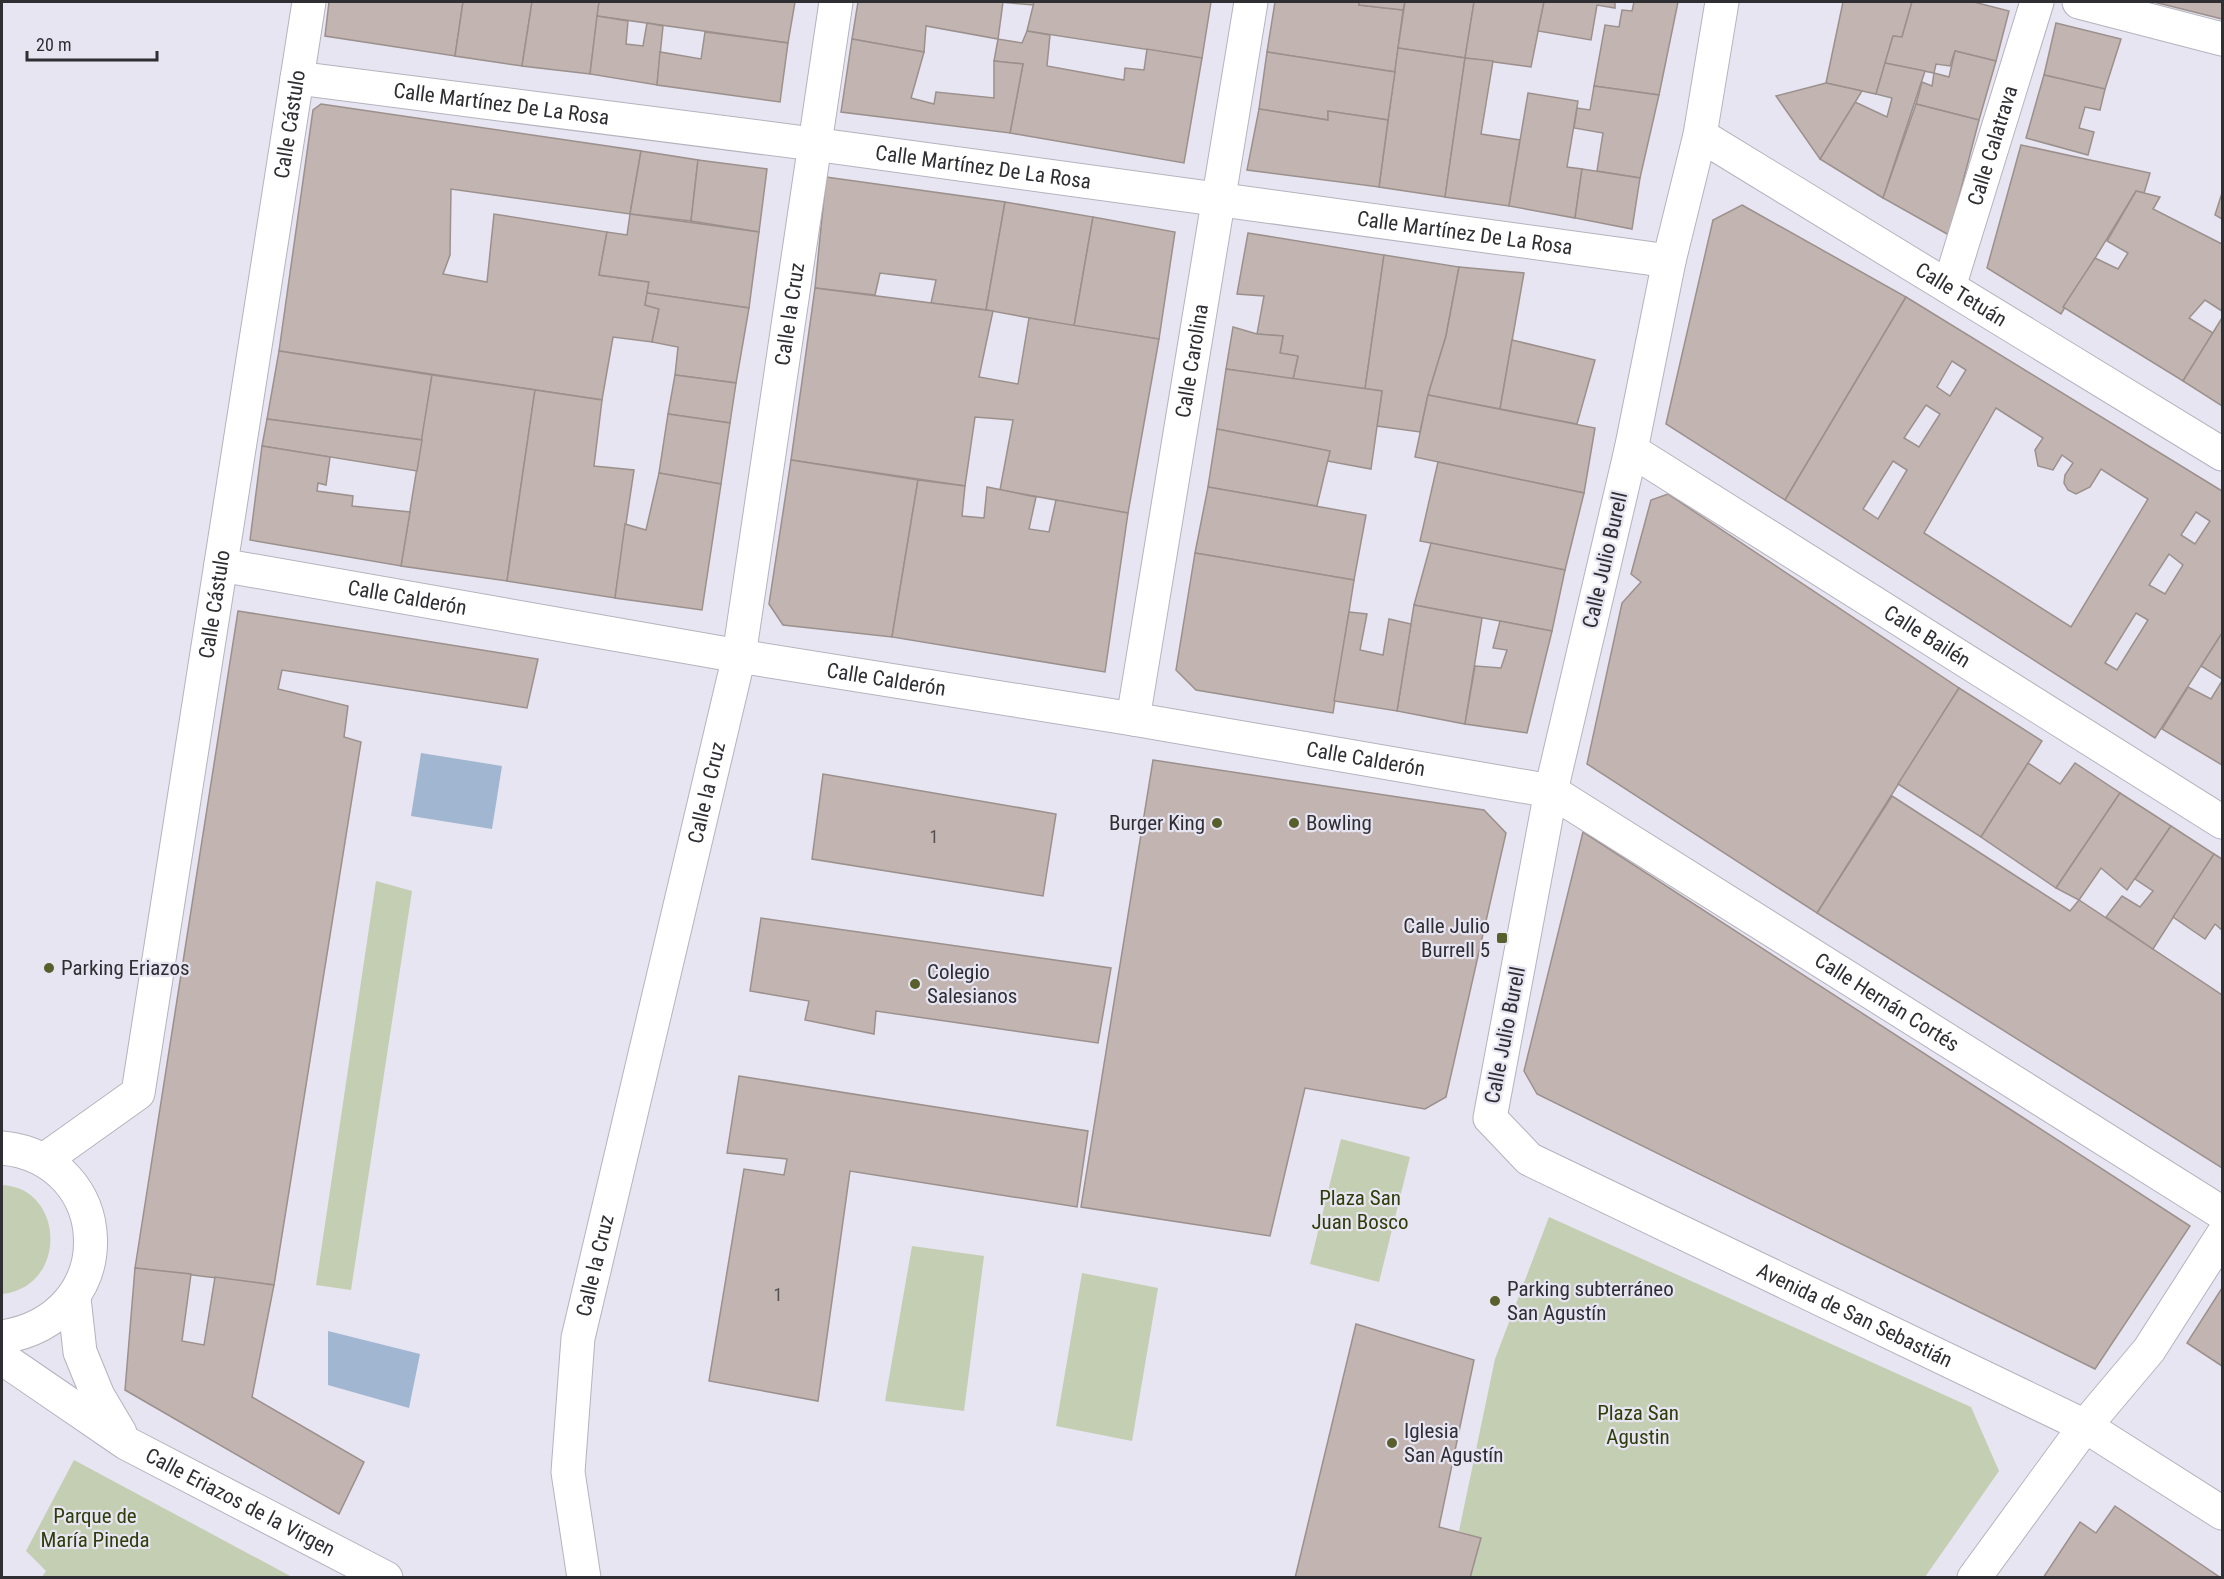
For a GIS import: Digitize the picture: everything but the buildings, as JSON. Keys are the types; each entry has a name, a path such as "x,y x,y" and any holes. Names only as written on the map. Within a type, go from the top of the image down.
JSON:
{"street":[{"name":"Calle Cástulo","path":"44,1160 138,1093 309,2"},
{"name":"Calle la Cruz","path":"584,1578 568,1472 578,1338 739,656 813,144 836,2"},
{"name":"Calle Carolina","path":"1133,719 1251,2"},
{"name":"Calle Julio Burell","path":"1490,1118 1551,791 1631,450 1669,261 1700,135 1722,2"},
{"name":"Calle Calatrava","path":"1949,288 2037,2"},
{"path":"2079,2 2223,39"},
{"name":"Calle Martínez De La Rosa","path":"297,78 813,144 1669,261"},
{"name":"Calle Tetuán","path":"1700,135 2223,454"},
{"name":"Calle Bailén","path":"1631,450 2223,822"},
{"name":"Calle Calderón","path":"221,565 739,656 1133,719 1551,791"},
{"name":"Calle Hernán Cortés","path":"1551,791 2223,1213"},
{"name":"Avenida de San Sebastián","path":"1490,1118 1529,1160 2085,1426 2223,1513"},
{"path":"2,1148 18,1149 44,1160 68,1180 85,1207 91,1238 88,1269 74,1298 53,1319 25,1334 2,1337"},
{"path":"1974,1578 2085,1426 2149,1350 2223,1236"},
{"name":"Calle Eriazos de la Virgen","path":"74,1298 80,1352 98,1396 126,1443"},
{"name":"Calle Eriazos de la Virgen","path":"2,1358 126,1443 387,1578"}],"green space":[{"path":"376,881 412,891 351,1290 316,1285"},
{"name":"Plaza San Juan Bosco","path":"1341,1139 1410,1157 1379,1282 1310,1264"},
{"path":"2,1185 23,1190 38,1202 47,1219 50,1238 48,1257 39,1274 24,1287 2,1294"},
{"name":"Plaza San Agustin","path":"1549,1217 1971,1407 1999,1471 1925,1577 1468,1577 1481,1538 1459,1531 1495,1359"},
{"path":"912,1246 984,1256 964,1411 885,1401"},
{"path":"1082,1273 1158,1288 1132,1441 1056,1426"},
{"name":"Parque de María Pineda","path":"74,1460 292,1577 42,1577 46,1571 26,1551"}],"water":[{"path":"421,753 502,766 492,829 411,816"},
{"path":"328,1331 420,1354 409,1408 328,1385"}],"place":[{"name":"Burger King","path":"1217,823"},
{"name":"Bowling","path":"1294,823"},
{"name":"Calle Julio Burrell 5","path":"1502,938"},
{"name":"Parking Eriazos","path":"49,968"},
{"name":"Colegio Salesianos","path":"915,984"},
{"name":"Parking subterráneo San Agustín","path":"1495,1301"},
{"name":"Iglesia San Agustín","path":"1392,1443"}]}
